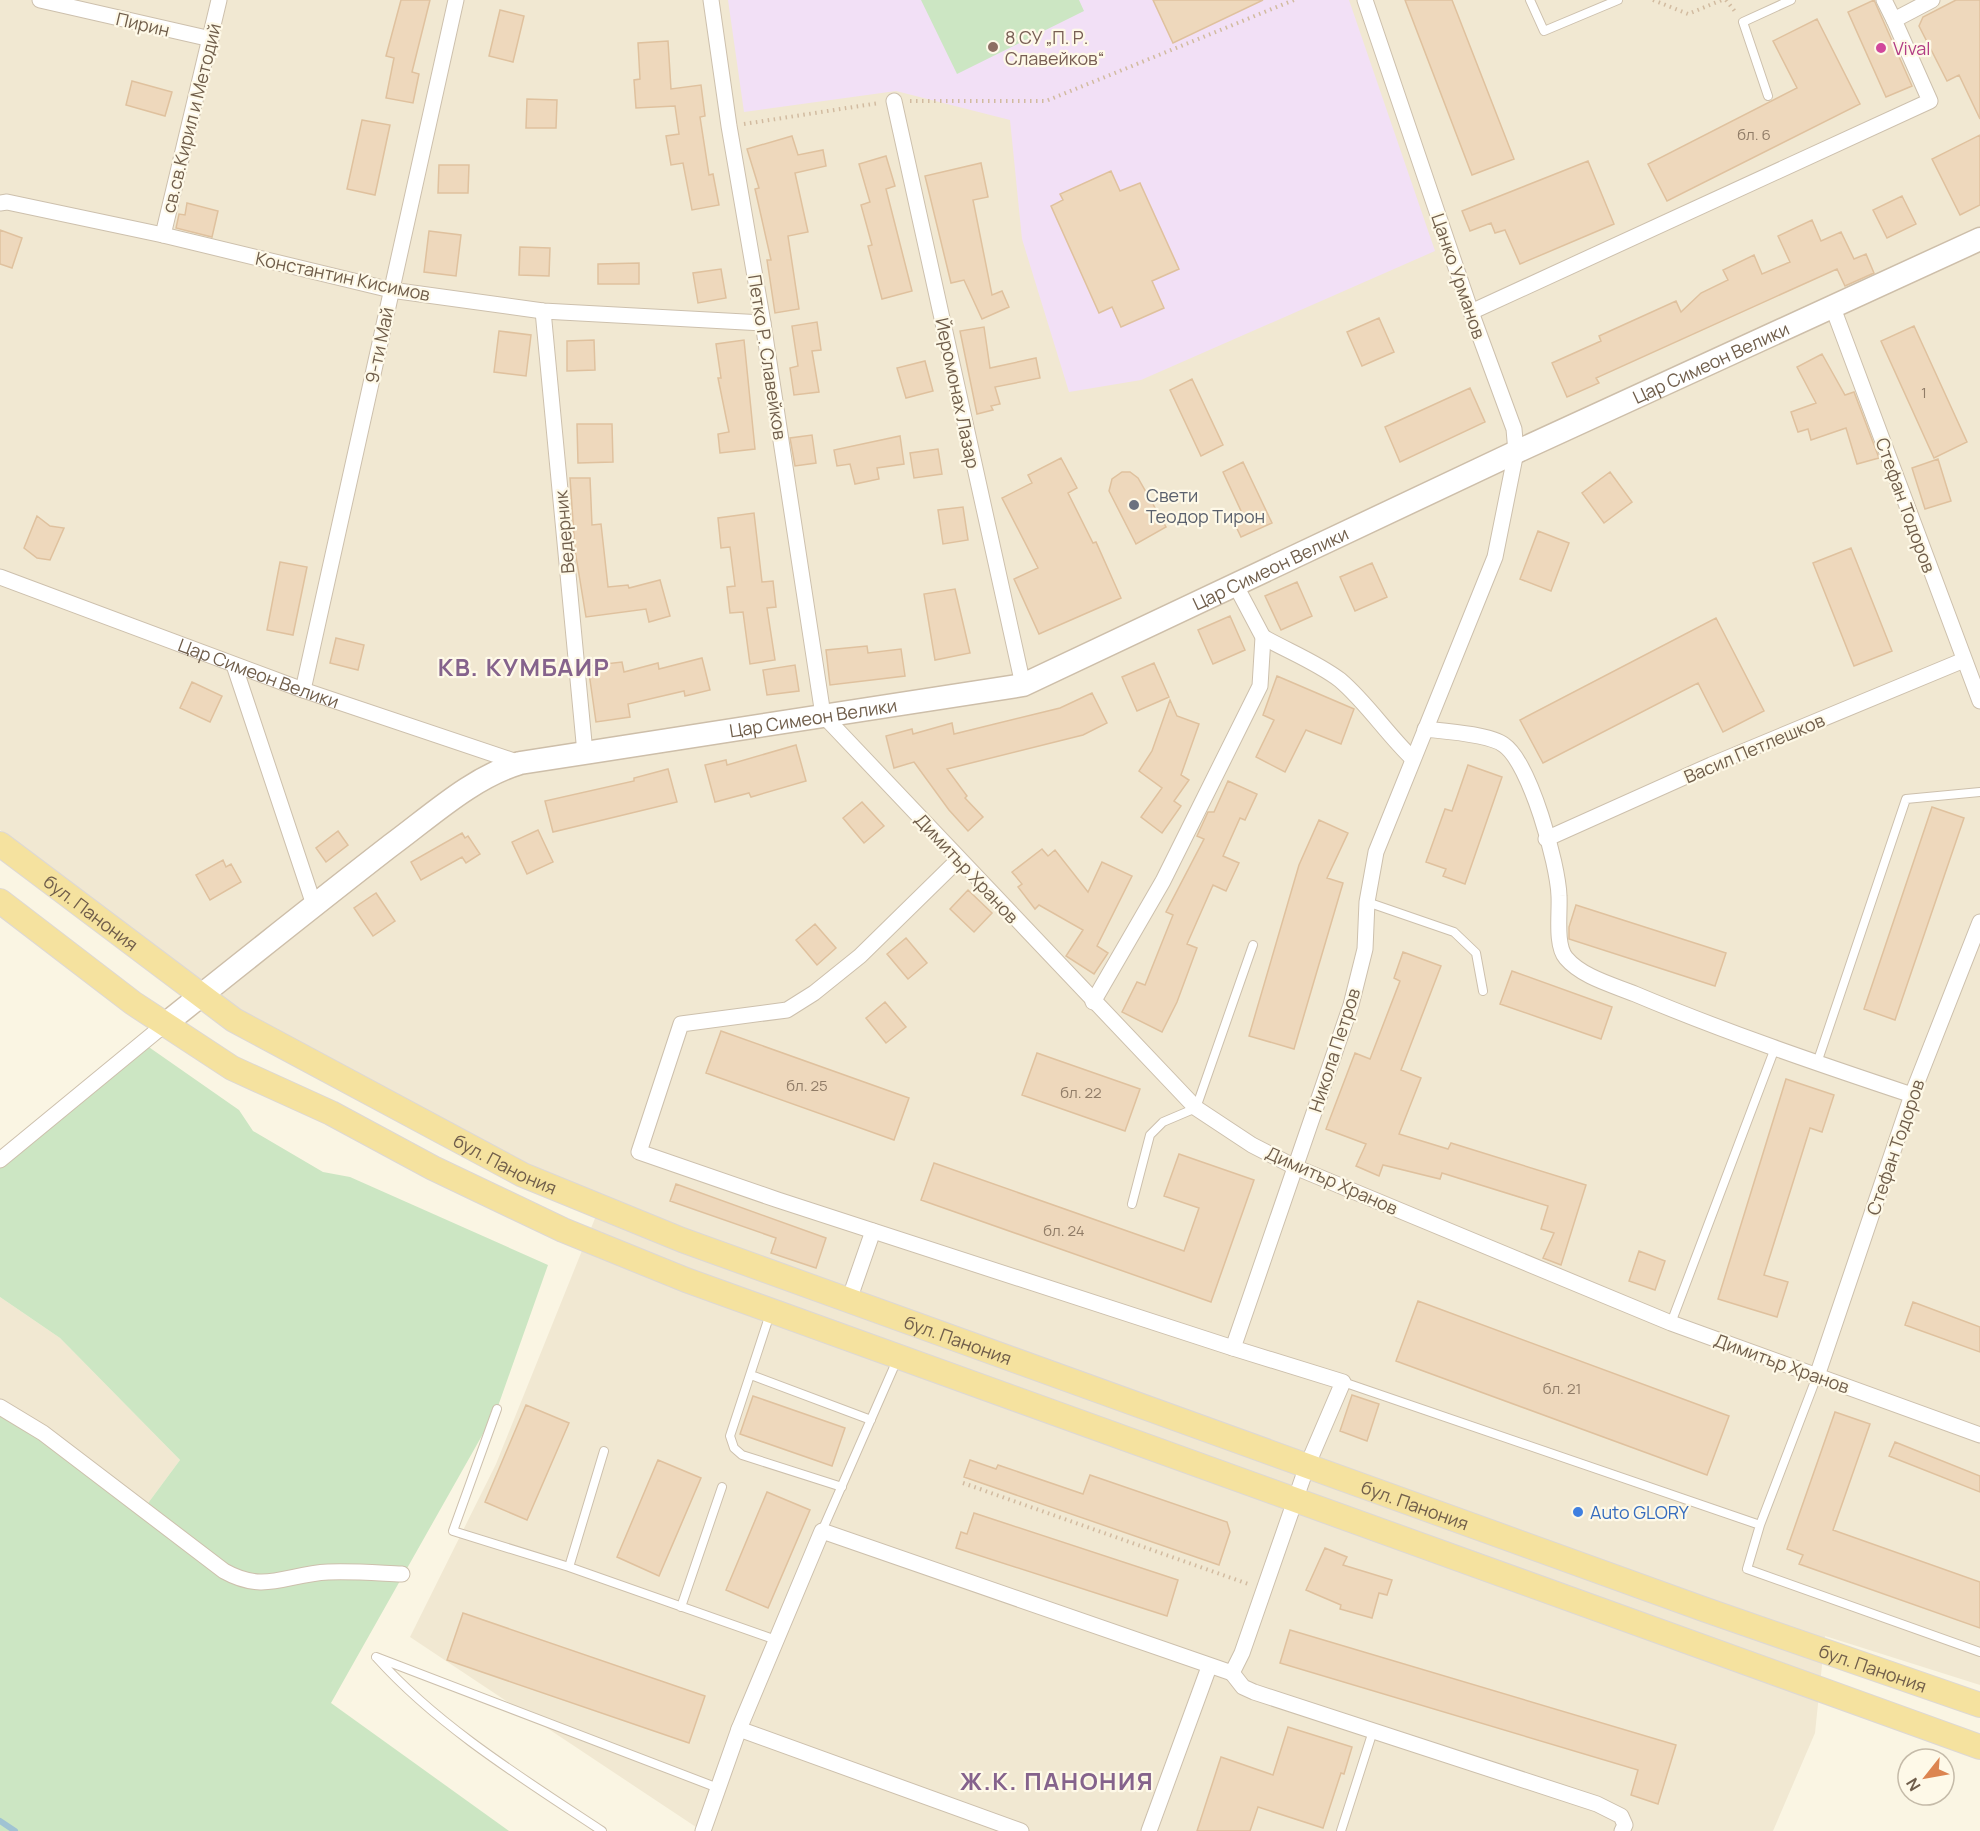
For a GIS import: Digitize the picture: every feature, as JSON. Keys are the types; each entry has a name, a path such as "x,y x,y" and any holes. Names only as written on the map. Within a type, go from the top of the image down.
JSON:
{"main road":[{"name":"Цар Симеон Велики","path":"164,1025 314,905 458,795 501,769 520,763 1023,685 1516,452 1980,240"},
{"name":"бул. Панония","path":"0,844 234,1020 523,1175 682,1240 1706,1610 1980,1705"},
{"name":"бул. Панония","path":"0,901 164,1025 232,1068 331,1113 433,1168 553,1225 686,1280 1295,1502 1980,1747"}],"street":[{"name":"Пирин","path":"40,0 211,39"},
{"name":"св.св.Кирил и Методий","path":"163,235 219,0"},
{"name":"9-ти Май","path":"303,690 456,0"},
{"name":"Петко Р. Славейков","path":"711,0 823,715"},
{"name":"Цанко Урманов","path":"1365,0 1471,312 1514,429 1516,452 1495,557"},
{"path":"1471,312 1930,101 1884,0"},
{"path":"1894,20 1932,0"},
{"name":"Йеромонах Лазар","path":"894,101 1023,685"},
{"name":"Константин Кисимов","path":"0,203 6,202 163,235 392,290 543,311 763,324"},
{"name":"Стефан Тодоров","path":"1833,308 1980,702"},
{"name":"Ведерник","path":"543,311 585,753"},
{"name":"Никола Петров","path":"1233,1348 1351,1005 1365,949 1367,902 1376,852 1495,557"},
{"name":"Цар Симеон Велики","path":"0,577 303,690 520,763"},
{"path":"1093,1002 1163,881 1260,686 1263,637 1236,586"},
{"path":"1263,637 1338,679 1371,710 1393,739 1412,758"},
{"name":"Васил Петлешков","path":"1546,839 1711,765 1964,660"},
{"path":"234,665 314,905"},
{"name":"Димитър Хранов","path":"823,715 958,860 1196,1108 1252,1144 1295,1167 1671,1323 1980,1435"},
{"path":"1425,729 1463,733 1503,743 1516,757 1528,778 1559,886 1561,948 1566,958 1584,972 1676,1011 1912,1095"},
{"path":"958,860 860,956 814,993 787,1010 681,1024 639,1152 873,1231 1343,1382 1307,1466 1242,1653 1232,1673"},
{"name":"Стефан Тодоров","path":"1816,1376 1912,1095 1980,922"},
{"path":"0,1160 164,1025"},
{"path":"849,1300 873,1231"},
{"path":"0,1407 43,1433 224,1571 243,1582 263,1583 325,1572 402,1574"},
{"path":"703,1831 739,1730 822,1531 1209,1667 1232,1673 1242,1687 1254,1692 1598,1804 1621,1816 1625,1825 1622,1831"},
{"path":"1149,1831 1209,1667"},
{"path":"739,1730 1021,1831"}],"lane":[{"path":"1530,0 1544,31 1618,0"},
{"path":"1768,96 1743,22 1791,0"},
{"path":"1817,1063 1906,799 1980,792"},
{"path":"1367,902 1454,932 1476,953 1483,991"},
{"path":"1132,1204 1150,1135 1163,1122 1196,1108 1253,945"},
{"path":"1671,1323 1775,1048"},
{"path":"771,1310 730,1436 734,1448 742,1455 842,1487"},
{"path":"822,1531 898,1357"},
{"path":"751,1375 871,1420"},
{"path":"1816,1376 1760,1525 1747,1569 1980,1652"},
{"path":"1343,1382 1760,1525"},
{"path":"497,1409 453,1531 568,1567 777,1640"},
{"path":"568,1567 604,1451"},
{"path":"681,1607 722,1487"},
{"path":"602,1831 515,1774 401,1685 376,1657 718,1788"},
{"path":"1341,1831 1373,1731"}],"path":[{"path":"729,126 894,101 1046,100 1294,0"},
{"path":"1653,0 1688,14 1722,0"},
{"path":"963,1483 1263,1590"}],"shaded area":[{"path":"0,0 1980,0 1980,1685 1825,1636 1815,1733 1773,1831 702,1831 410,1637 496,1464 602,1201 243,1018 0,830"},
{"path":"728,0 1349,0 1435,251 1141,380 1069,392 1022,239 1010,120 896,91 744,112"},
{"path":"0,1297 60,1338 180,1460 143,1510 0,1407"}],"green space":[{"path":"921,0 1079,0 1084,11 957,74"},
{"path":"143,1043 239,1110 253,1131 323,1172 350,1177 548,1265 497,1409 331,1703 509,1831 0,1831 0,1407 143,1510 180,1460 60,1338 0,1297 0,1160"}],"building":[{"path":"401,0 430,0 412,72 419,74 413,103 386,98 394,58 386,56"},
{"path":"1153,0 1263,0 1173,43"},
{"path":"1405,0 1452,0 1514,159 1472,175"},
{"name":"Vival","path":"1874,0 1912,86 1886,97 1848,12"},
{"path":"1956,0 1980,0 1980,119 1959,75 1947,81 1919,26 1923,17"},
{"path":"500,10 524,16 513,62 489,56"},
{"path":"1817,19 1860,104 1667,201 1648,164 1797,88 1773,41"},
{"path":"668,41 671,89 701,85 705,116 700,117 709,175 713,174 719,205 692,210 683,163 671,165 666,136 679,134 675,106 636,108 634,80 640,79 638,43"},
{"path":"132,81 172,92 165,116 126,105"},
{"path":"527,99 557,100 556,128 526,128"},
{"path":"362,120 390,125 375,195 347,189"},
{"path":"1980,135 1980,205 1960,215 1932,159"},
{"path":"792,136 798,155 823,150 826,166 795,173 808,232 788,236 799,309 775,313 767,260 771,260 755,189 759,188 747,149"},
{"path":"886,156 895,186 886,189 912,291 882,299 868,246 872,245 861,205 870,202 859,164"},
{"path":"1588,161 1614,224 1520,264 1505,230 1495,233 1491,223 1470,231 1462,211"},
{"path":"981,163 988,197 973,200 992,295 1002,291 1009,307 982,319 964,280 951,283 925,176"},
{"path":"439,165 469,165 468,193 438,193"},
{"path":"1111,171 1120,191 1140,183 1179,269 1152,281 1164,308 1121,327 1112,307 1099,313 1051,206 1063,200 1060,194"},
{"path":"1902,196 1916,224 1887,238 1873,210"},
{"path":"187,203 218,211 212,237 176,228 179,214 185,215"},
{"path":"1812,220 1821,241 1841,232 1854,259 1866,254 1874,273 1845,286 1837,269 1596,378 1599,383 1567,397 1552,363 1601,341 1599,336 1676,301 1681,312 1701,293 1728,280 1723,270 1754,255 1762,274 1790,262 1778,236"},
{"path":"0,230 22,238 12,268 0,264"},
{"path":"429,231 461,235 456,276 424,272"},
{"path":"520,247 550,248 549,276 519,275"},
{"path":"639,263 639,284 598,284 598,264"},
{"path":"721,269 726,298 698,303 693,273"},
{"path":"1379,318 1394,352 1362,366 1347,332"},
{"path":"817,322 821,350 812,351 819,392 794,395 790,368 798,366 792,326"},
{"path":"1914,326 1967,442 1934,458 1881,341"},
{"path":"984,327 990,368 1036,358 1040,378 995,387 1000,404 991,406 993,410 977,414 960,331"},
{"path":"499,331 531,335 526,376 494,372"},
{"path":"594,340 595,370 567,371 567,341"},
{"path":"744,340 755,449 720,453 718,434 729,432 718,378 721,378 716,344"},
{"path":"1822,354 1845,395 1854,392 1879,458 1857,464 1846,428 1811,440 1808,429 1798,432 1791,412 1816,403 1797,367"},
{"path":"925,361 933,391 906,398 897,368"},
{"path":"1192,379 1223,445 1201,456 1170,390"},
{"path":"1470,388 1485,422 1400,462 1385,427"},
{"path":"577,424 612,424 613,462 578,463"},
{"path":"812,435 816,463 795,466 790,438"},
{"path":"900,436 904,464 877,468 879,479 855,484 850,464 837,466 834,450"},
{"path":"938,449 942,474 914,478 910,453"},
{"path":"1061,458 1077,488 1068,493 1093,543 1096,542 1121,598 1039,634 1014,579 1038,568 1002,498 1032,483 1028,475"},
{"path":"1938,459 1951,501 1925,509 1912,468"},
{"path":"1243,462 1272,523 1241,537 1232,518 1242,513 1223,472"},
{"name":"Свети Теодор Тирон","path":"1122,472 1130,472 1138,478 1166,527 1136,544 1109,491 1112,479"},
{"path":"1610,472 1632,502 1604,523 1582,493"},
{"path":"570,478 590,478 592,525 601,524 608,587 628,585 629,588 660,580 670,616 649,622 646,609 586,617 575,550"},
{"path":"963,507 968,540 943,544 938,510"},
{"path":"754,513 762,582 773,581 776,607 767,608 775,660 750,664 743,612 730,613 727,587 735,586 730,547 721,548 718,518"},
{"path":"37,516 50,526 64,528 50,560 37,558 24,548"},
{"path":"1538,531 1569,543 1551,591 1520,579"},
{"path":"1851,548 1892,651 1854,666 1813,563"},
{"path":"280,562 307,567 293,635 267,630"},
{"path":"1372,563 1387,597 1355,611 1340,577"},
{"path":"1297,582 1312,616 1281,630 1265,596"},
{"path":"955,589 970,653 935,660 924,594"},
{"path":"1230,616 1245,650 1213,664 1198,630"},
{"path":"1716,618 1764,711 1723,732 1698,683 1543,763 1520,720"},
{"path":"336,638 364,645 358,670 330,663"},
{"path":"867,646 868,653 901,649 905,676 830,685 826,650"},
{"path":"702,658 710,690 685,696 684,691 628,704 630,717 596,722 588,666 622,662 624,672 658,663 659,669"},
{"path":"1154,663 1169,697 1137,711 1122,677"},
{"path":"795,665 799,691 767,695 763,670"},
{"path":"1277,676 1354,709 1341,744 1306,730 1285,772 1256,757 1274,720 1263,715"},
{"path":"192,682 222,696 210,722 180,708"},
{"path":"1092,693 1107,723 1083,735 947,769 967,796 965,798 983,817 968,831 949,810 914,762 894,768 886,736 912,729 913,734 952,723 954,734 1060,708"},
{"path":"1170,700 1177,716 1199,724 1181,775 1189,780 1174,801 1181,806 1162,833 1141,817 1162,788 1139,771 1152,751"},
{"path":"796,745 806,781 751,797 749,793 715,802 705,765 726,760 727,765"},
{"path":"1468,765 1502,777 1465,884 1443,876 1446,869 1426,862 1445,809 1452,811"},
{"path":"668,769 677,802 553,832 545,801 634,781 634,778"},
{"path":"1228,781 1257,794 1245,820 1240,818 1223,856 1239,863 1226,891 1213,885 1187,944 1197,948 1177,1002 1162,1032 1122,1012 1137,982 1145,985 1173,915 1166,912 1204,839 1197,836 1208,812 1214,812"},
{"path":"862,802 884,826 864,843 843,818"},
{"path":"1932,807 1964,818 1895,1020 1864,1009"},
{"path":"1319,820 1348,833 1327,878 1343,883 1294,1049 1249,1036 1299,865"},
{"path":"538,830 553,862 527,874 512,842"},
{"path":"338,831 348,845 326,862 316,848"},
{"path":"462,833 465,838 468,836 480,854 466,863 462,857 421,880 411,862"},
{"path":"1042,849 1048,856 1055,850 1088,892 1102,862 1132,876 1097,946 1108,953 1094,974 1066,956 1083,930 1039,905 1035,909 1018,887 1022,884 1012,872"},
{"path":"223,860 226,867 231,864 241,882 210,900 196,875"},
{"path":"968,890 992,913 974,932 950,909"},
{"path":"376,893 395,921 373,936 354,908"},
{"path":"1576,905 1726,953 1715,986 1569,939 1569,927"},
{"path":"815,924 836,948 817,965 796,940"},
{"path":"906,938 927,963 908,979 887,954"},
{"path":"1403,952 1441,966 1401,1070 1421,1078 1399,1134 1448,1149 1451,1143 1586,1185 1561,1265 1543,1258 1554,1233 1541,1229 1548,1206 1442,1173 1440,1179 1383,1165 1379,1176 1356,1166 1366,1144 1326,1129 1355,1053 1370,1059 1400,981 1394,978"},
{"path":"1512,971 1612,1007 1601,1039 1500,1004"},
{"path":"885,1002 906,1027 886,1043 866,1018"},
{"path":"721,1031 909,1098 894,1140 706,1073"},
{"path":"1037,1053 1140,1089 1125,1131 1022,1095"},
{"path":"1786,1079 1834,1095 1822,1132 1810,1128 1764,1275 1788,1282 1777,1317 1718,1299"},
{"path":"1179,1154 1254,1180 1211,1302 921,1200 934,1163 1184,1251 1199,1208 1164,1196"},
{"path":"676,1184 826,1238 816,1268 771,1253 776,1238 670,1201"},
{"path":"1639,1251 1665,1261 1655,1290 1629,1281"},
{"path":"1418,1301 1729,1416 1707,1475 1396,1361"},
{"path":"1913,1302 1980,1327 1980,1352 1905,1325"},
{"path":"1352,1395 1379,1404 1367,1441 1340,1431"},
{"path":"753,1396 845,1428 832,1466 740,1434"},
{"path":"526,1405 569,1423 527,1520 485,1502"},
{"path":"1835,1412 1870,1424 1833,1530 1980,1582 1980,1628 1799,1564 1803,1555 1787,1549"},
{"path":"1895,1442 1980,1476 1980,1492 1889,1456"},
{"path":"658,1460 701,1478 659,1576 617,1557"},
{"path":"970,1460 996,1469 998,1465 1083,1494 1090,1475 1227,1522 1230,1532 1219,1565 964,1477"},
{"path":"767,1492 810,1510 768,1608 726,1590"},
{"path":"974,1513 1178,1580 1167,1616 956,1548 961,1532 967,1534"},
{"path":"1325,1548 1347,1557 1343,1565 1392,1580 1387,1595 1379,1593 1372,1618 1340,1609 1341,1605 1306,1590"},
{"path":"463,1613 705,1696 689,1743 447,1660"},
{"path":"1290,1630 1676,1745 1658,1804 1631,1795 1638,1770 1280,1663"},
{"path":"1288,1727 1352,1747 1323,1828 1258,1807 1250,1831 1197,1831 1221,1757 1273,1775"}],"waterway":[{"path":"0,1821 15,1831"}],"place":[{"name":"8 СУ „П. Р. Славейков“","path":"993,47"},
{"name":"Vival","path":"1881,48"},
{"name":"Свети Теодор Тирон","path":"1134,505"},
{"name":"Auto GLORY","path":"1578,1512"}],"district":[{"name":"КВ. КУМБАИР","path":"524,666"},
{"name":"Ж.К. ПАНОНИЯ","path":"1057,1780"}]}
